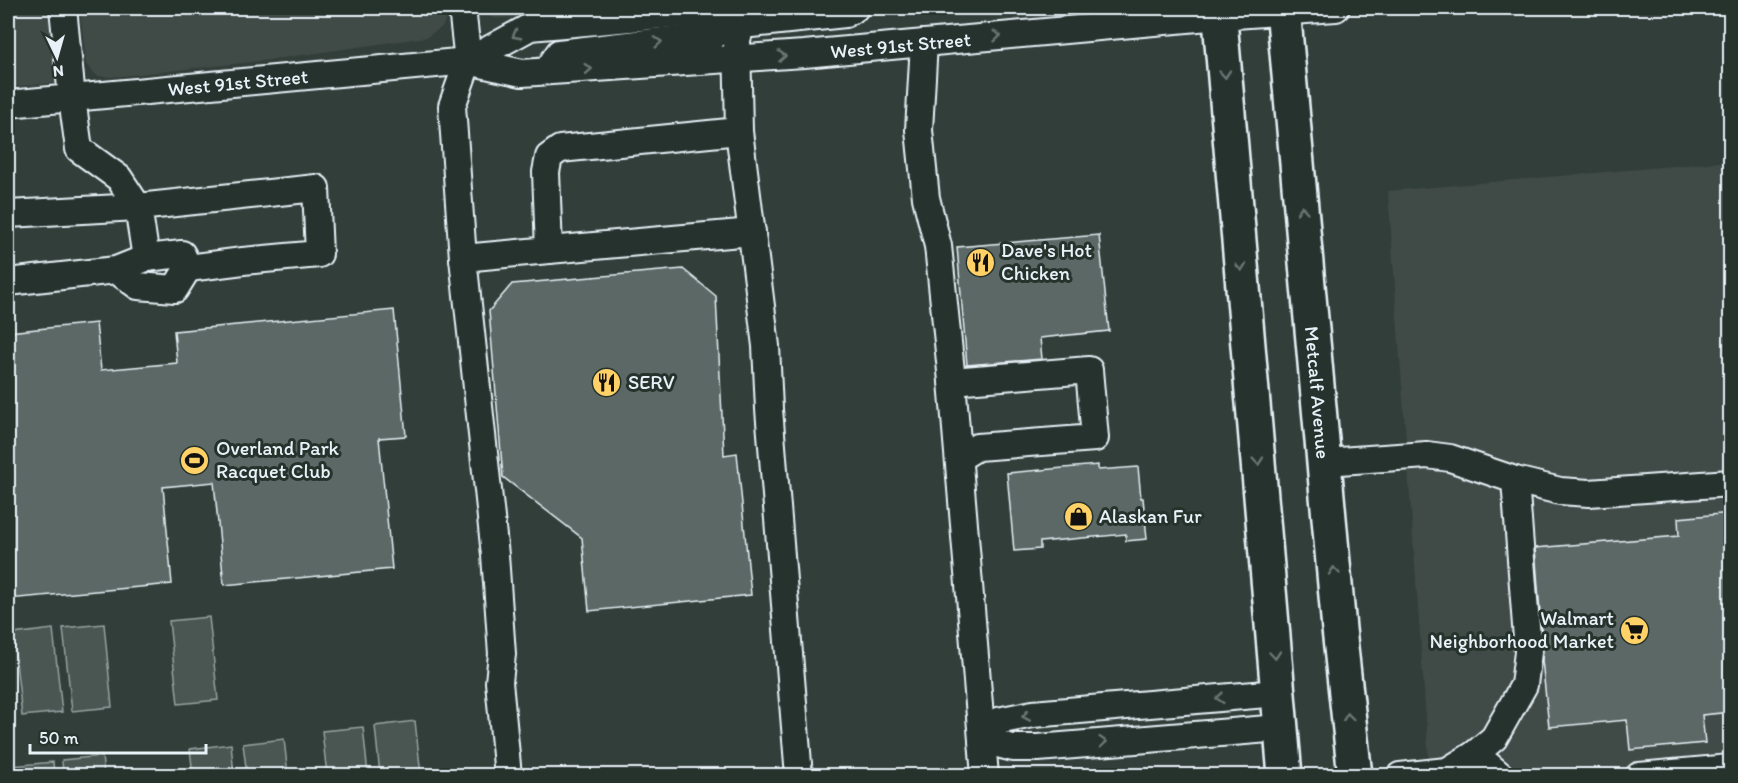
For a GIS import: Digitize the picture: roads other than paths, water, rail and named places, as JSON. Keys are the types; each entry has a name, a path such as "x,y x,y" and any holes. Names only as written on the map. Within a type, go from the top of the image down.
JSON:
{"main road":[{"name":"Metcalf Avenue","path":"1284,10 1339,629 1355,776"},
{"path":"1219,12 1285,776"}],"street":[{"path":"63,8 79,149 119,178 138,207 146,258"},
{"path":"462,8 468,61 452,106 463,258 495,555 502,654 500,682 508,776"},
{"path":"548,71 559,53 715,35 728,24 732,8"},
{"name":"West 91st Street","path":"468,61 531,27 732,8"},
{"path":"799,776 766,346 739,130 737,39 742,25 845,14 855,8"},
{"name":"West 91st Street","path":"8,104 468,61 522,73 804,54 1219,12 1336,8"},
{"path":"924,43 919,130 926,198 938,246 986,776"},
{"path":"549,250 546,172 549,157 560,148 739,130"},
{"path":"8,214 138,207 316,188 319,254 188,268"},
{"path":"463,258 752,232"},
{"path":"8,282 116,270 146,258 182,254 188,268"},
{"path":"116,270 138,286 175,289 188,268"},
{"path":"952,381 1089,370 1095,438 977,447 959,458"},
{"path":"1325,462 1427,455 1450,458 1515,480 1560,491 1589,493 1731,483"},
{"path":"1400,776 1447,771 1475,754 1494,738 1524,685 1528,652 1515,480"},
{"path":"982,740 998,721 1033,714 1278,693"},
{"path":"982,740 1013,748 1038,748 1281,728"},
{"path":"1475,754 1501,776"},
{"path":"1639,776 1731,768"}],"place":[{"name":"Dave's Hot Chicken","path":"980,262"},
{"name":"SERV","path":"607,382"},
{"name":"Overland Park Racquet Club","path":"195,460"},
{"name":"Alaskan Fur","path":"1078,516"},
{"name":"Walmart Neighborhood Market","path":"1635,630"}]}
